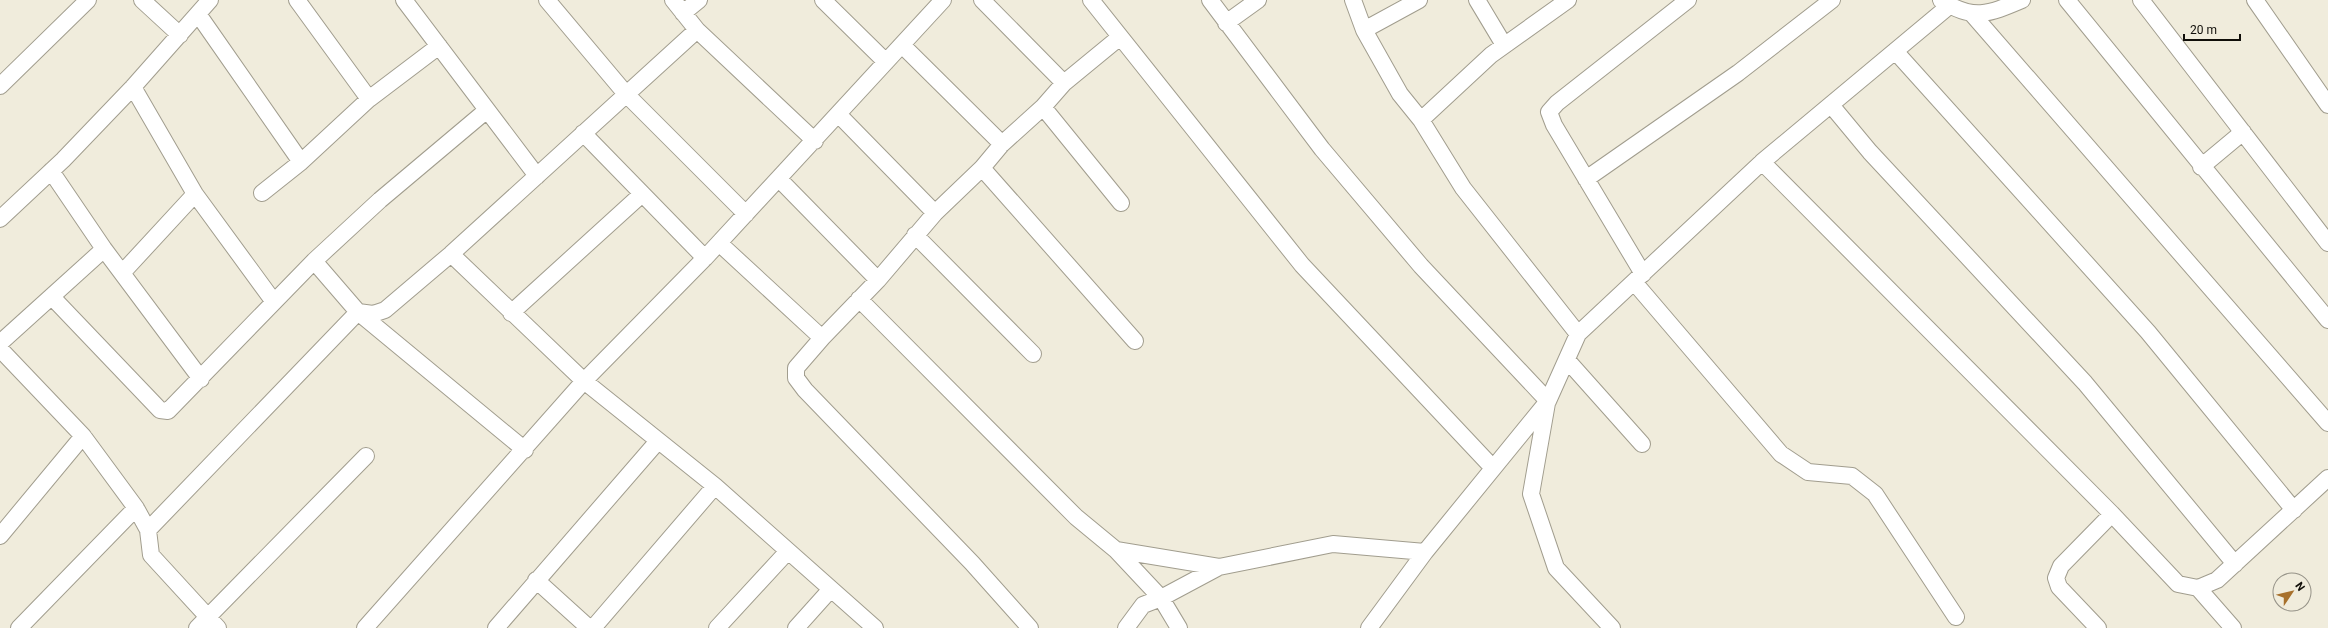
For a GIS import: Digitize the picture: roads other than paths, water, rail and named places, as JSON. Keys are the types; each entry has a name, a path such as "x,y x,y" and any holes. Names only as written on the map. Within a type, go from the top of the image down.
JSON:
{"street":[{"path":"0,86 88,0"},
{"path":"142,0 180,36"},
{"path":"0,219 51,171 133,87 180,36 210,0"},
{"path":"298,0 369,99"},
{"path":"404,0 537,176"},
{"path":"547,0 626,94 746,214"},
{"path":"673,0 697,30 815,141"},
{"path":"683,13 699,0"},
{"path":"824,0 886,62"},
{"path":"365,628 525,450 584,381 705,258 944,0"},
{"path":"982,0 1064,83"},
{"path":"1091,0 1302,265 1494,468"},
{"path":"1210,0 1336,167 1421,266 1548,401"},
{"path":"1226,23 1258,0"},
{"path":"1353,0 1364,30 1400,94 1421,120 1463,188 1578,334"},
{"path":"1364,30 1419,0"},
{"path":"1477,0 1504,45"},
{"path":"1421,120 1504,45 1568,0"},
{"path":"1688,0 1557,103 1549,112 1554,125 1586,179 1638,278 1781,454 1808,472 1852,476 1875,494 1956,617"},
{"path":"1586,179 1738,73 1832,0"},
{"path":"1973,15 1991,13 2022,0"},
{"path":"2067,0 2201,167 2328,320"},
{"path":"2141,0 2328,243"},
{"path":"2255,0 2328,105"},
{"path":"1612,628 1556,568 1531,494 1548,401 1578,334 1762,162 1895,51 1945,3 1973,15 2328,423"},
{"path":"198,14 301,162"},
{"path":"358,312 373,314 386,310 451,254 697,30"},
{"path":"1030,628 796,378 796,368 822,338 878,280 936,213 982,168 1002,144 1044,107 1064,83 1120,37"},
{"path":"902,45 1002,144"},
{"path":"262,193 301,162 369,99 439,46"},
{"path":"1895,51 2148,332 2294,510"},
{"path":"133,87 196,194 274,302"},
{"path":"1831,105 1870,152 2085,383 2235,564"},
{"path":"1044,107 1121,203"},
{"path":"52,297 160,410 168,411 174,407 314,261 380,200 487,110"},
{"path":"839,115 936,213"},
{"path":"2201,167 2243,132"},
{"path":"583,133 705,258"},
{"path":"1762,162 2112,514 2178,584 2198,588 2217,580 2328,478"},
{"path":"982,168 1135,341"},
{"path":"51,171 104,248 201,379"},
{"path":"778,180 878,280"},
{"path":"123,272 196,194"},
{"path":"511,313 642,194"},
{"path":"915,236 1033,354"},
{"path":"719,243 822,338"},
{"path":"0,343 104,248"},
{"path":"451,254 511,313 584,381 715,486 875,628"},
{"path":"314,261 358,312 525,450"},
{"path":"859,299 1076,517 1116,550 1161,598 1179,628"},
{"path":"148,530 358,312"},
{"path":"0,349 83,436 136,508 148,530 150,555 207,624 366,456"},
{"path":"1566,360 1642,444"},
{"path":"1369,628 1375,622 1391,597 1425,552 1548,401"},
{"path":"0,536 83,436"},
{"path":"496,628 658,441"},
{"path":"593,628 715,486"},
{"path":"19,628 136,508"},
{"path":"2098,628 2059,587 2056,578 2061,566 2112,514"},
{"path":"1126,628 1143,605 1161,598 1219,567 1333,544 1425,552"},
{"path":"1116,550 1219,567"},
{"path":"717,628 788,551"},
{"path":"536,580 589,628"},
{"path":"2198,588 2233,628"},
{"path":"796,628 831,589"}]}
